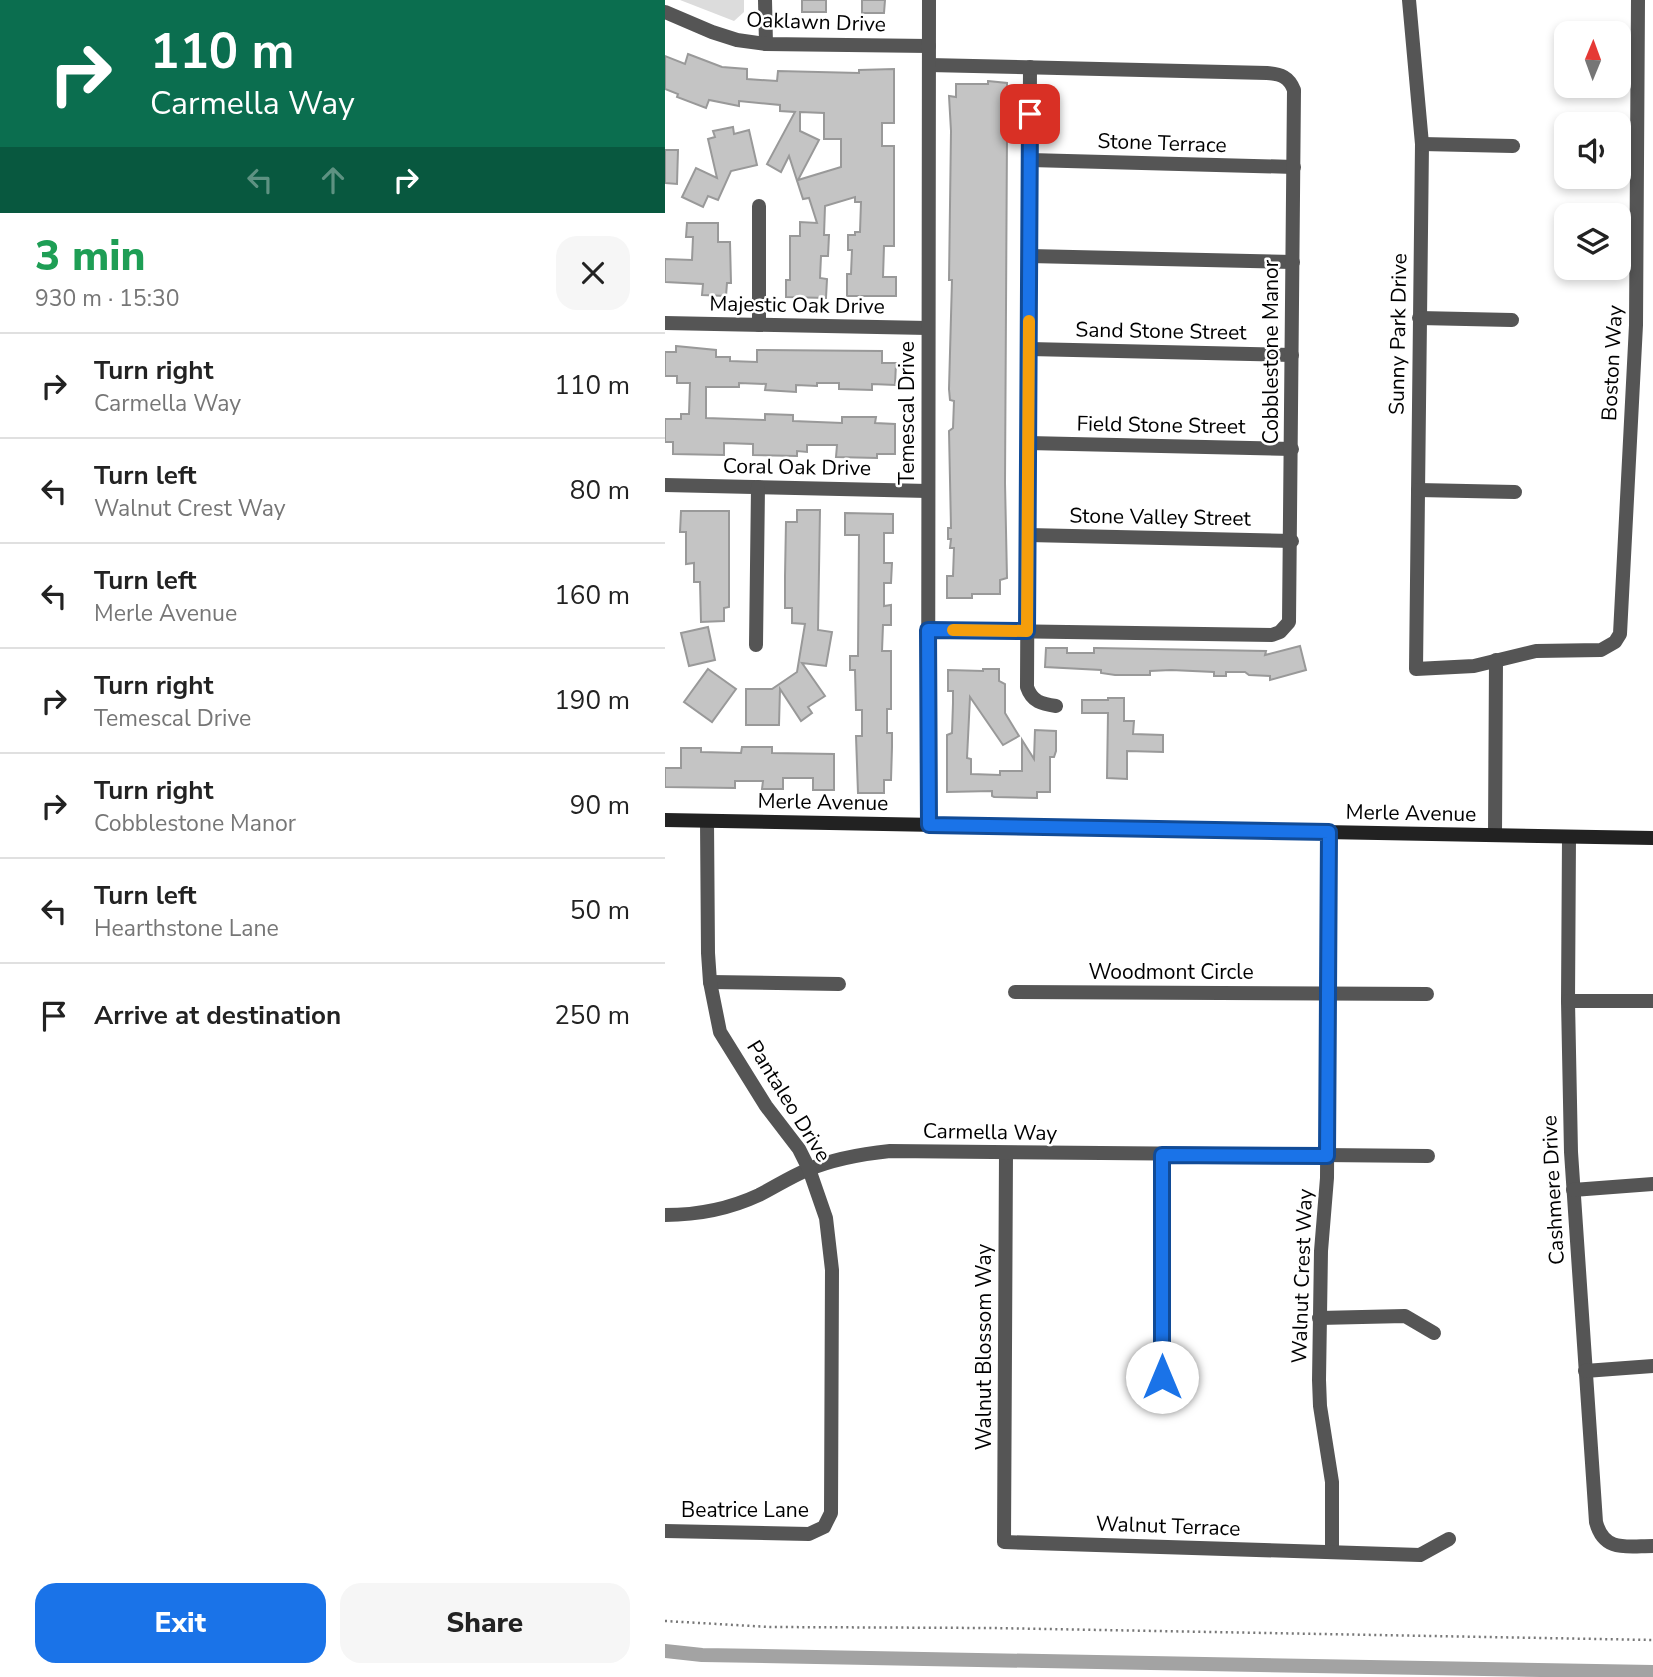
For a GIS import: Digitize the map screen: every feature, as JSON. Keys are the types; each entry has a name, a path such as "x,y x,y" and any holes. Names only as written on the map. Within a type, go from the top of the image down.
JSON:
{"street":[{"path":"765,0 766,44"},
{"name":"Temescal Drive","path":"929,0 929,825"},
{"name":"Sunny Park Drive","path":"1409,0 1422,144 1416,669 1474,666 1496,660"},
{"name":"Boston Way","path":"1496,660 1536,652 1601,650 1615,642 1622,628 1627,468 1636,325 1638,0"},
{"name":"Oaklawn Drive","path":"665,12 737,40 766,44 929,46"},
{"name":"Cobblestone Manor","path":"928,630 1272,635 1285,628 1291,615 1294,167 1294,90 1288,79 1280,74 929,65"},
{"path":"1030,67 1029,693 1035,701 1043,705 1056,706"},
{"path":"1422,144 1513,146"},
{"name":"Stone Terrace","path":"1030,160 1294,167"},
{"path":"759,206 759,325"},
{"path":"1029,256 1293,262"},
{"path":"1419,318 1512,320"},
{"name":"Majestic Oak Drive","path":"665,323 928,328"},
{"name":"Sand Stone Street","path":"1029,349 1292,355"},
{"name":"Field Stone Street","path":"1028,443 1292,449"},
{"name":"Coral Oak Drive","path":"665,485 928,491"},
{"path":"756,645 758,487"},
{"path":"1418,490 1515,492"},
{"name":"Stone Valley Street","path":"1028,535 1292,541"},
{"path":"1495,835 1496,660"},
{"name":"Merle Avenue","path":"665,820 1653,838"},
{"name":"Pantaleo Drive","path":"707,821 708,953 710,982 720,1032 766,1106 799,1149 826,1218 832,1270 831,1513 824,1527"},
{"name":"Walnut Crest Way","path":"1329,832 1327,1156 1319,1318 1320,1406 1332,1482 1332,1552"},
{"name":"Cashmere Drive","path":"1569,837 1568,1002 1573,1190 1596,1522 1598,1532 1604,1539 1618,1546 1653,1546"},
{"path":"710,982 839,984"},
{"name":"Woodmont Circle","path":"1015,992 1427,994"},
{"path":"1568,1002 1653,1000"},
{"name":"Carmella Way","path":"665,1215 709,1212 736,1205 809,1169 868,1153 1428,1156"},
{"name":"Walnut Blossom Way","path":"1004,1542 1006,1153"},
{"path":"1162,1155 1162,1377"},
{"path":"1573,1190 1653,1184"},
{"path":"1319,1318 1405,1316 1434,1334"},
{"path":"1585,1371 1653,1366"},
{"name":"Beatrice Lane","path":"665,1531 809,1534 824,1527"},
{"name":"Walnut Terrace","path":"1004,1542 1420,1555 1449,1539"}],"path":[{"path":"665,1621 748,1626 1653,1640"}],"shaded area":[{"path":"680,0 744,0 744,12 734,21"}],"building":[{"path":"802,0 826,0 826,12 802,12"},
{"path":"862,0 885,0 884,13 862,13"},
{"path":"688,54 722,67 747,69 747,79 777,81 778,71 859,73 859,70 894,69 894,123 882,123 882,146 894,146 894,246 884,246 883,277 896,277 896,296 847,296 847,274 851,274 852,250 848,250 848,235 860,232 861,202 855,202 855,197 825,206 824,235 829,235 828,256 821,256 820,278 827,279 826,298 786,297 786,280 790,280 790,236 800,236 800,222 817,223 809,198 803,199 789,156 781,172 767,164 795,112 780,111 780,105 739,101 739,106 709,100 706,108 677,97 678,94 665,89 665,56 685,64","holes":["800,112 824,113 824,139 841,139 841,167 798,180 819,140 800,131"]},
{"path":"988,81 1007,83 1007,102 1002,102 1001,131 1007,133 1007,578 1000,580 1000,594 972,594 972,598 947,598 947,576 953,576 954,548 950,548 951,539 948,539 948,528 951,528 949,431 953,428 954,401 950,400 949,389 952,280 949,280 949,96 956,97 956,84 988,84"},
{"path":"733,127 734,134 749,130 757,165 731,171 718,200 708,196 703,207 682,197 696,168 717,178 708,139 715,137 713,131"},
{"path":"665,150 678,150 677,184 665,183"},
{"path":"687,223 718,223 718,242 730,242 731,283 727,283 726,296 702,295 703,284 665,282 665,259 692,260 693,237 686,237"},
{"path":"676,346 716,350 716,357 730,357 730,361 757,362 757,350 882,351 882,363 896,363 895,385 872,384 872,390 839,389 839,383 817,383 817,386 796,385 796,392 765,390 766,384 739,383 739,387 706,387 706,418 765,420 765,414 793,415 793,421 842,423 842,417 876,417 875,423 895,424 895,454 877,454 877,458 836,457 837,445 807,445 807,452 797,451 797,456 753,455 753,444 724,443 724,455 673,454 673,442 665,442 665,419 681,419 681,414 689,414 690,383 677,383 677,376 665,376 665,352 676,352"},
{"path":"797,510 820,510 818,630 832,632 826,666 802,663 825,696 808,707 812,713 801,721 780,689 779,725 746,725 746,689 772,689 797,672 805,624 792,623 792,608 785,608 785,576 786,522 797,522"},
{"path":"681,511 729,511 729,607 724,608 724,621 701,622 700,582 694,582 694,563 686,564 686,532 680,532"},
{"path":"845,513 893,514 893,533 884,533 884,563 892,563 891,583 884,583 884,606 891,605 891,625 883,625 882,651 891,651 891,709 887,709 887,733 892,733 892,747 891,780 884,780 884,793 858,793 856,736 862,736 862,710 856,710 855,670 850,670 850,656 858,656 859,535 845,535"},
{"path":"708,627 715,660 689,666 681,633"},
{"path":"1300,646 1306,670 1270,680 1270,676 1249,675 1245,672 1226,672 1226,676 1214,676 1214,672 1171,670 1150,671 1150,675 1115,675 1101,673 1101,670 1045,667 1046,648 1067,648 1067,653 1094,653 1096,648 1266,651 1265,655"},
{"path":"708,669 736,689 712,722 684,702"},
{"path":"999,669 999,681 1005,684 1005,713 1019,736 1003,745 970,697 967,758 971,759 971,774 1000,775 1000,771 1022,771 1022,740 1034,759 1035,730 1056,731 1056,751 1054,757 1050,757 1050,792 1037,792 1037,798 994,797 992,791 947,792 947,735 952,733 953,703 953,691 948,691 948,670"},
{"path":"1124,698 1124,721 1134,721 1133,734 1163,735 1163,752 1127,751 1127,779 1107,778 1108,713 1082,713 1082,700"},
{"path":"742,747 772,747 772,753 834,754 834,790 813,790 813,778 783,778 783,789 762,789 763,781 735,781 735,788 665,787 665,768 681,768 681,748 701,748 701,752 741,753"}],"waterway":[{"path":"665,1651 702,1655 1653,1672"}],"slow traffic":[{"path":"953,630 1027,631 1029,321"}],"route":[{"path":"1030,114 1027,631 928,630 929,825 1329,832 1327,1156 1162,1155 1162,1377"}]}
